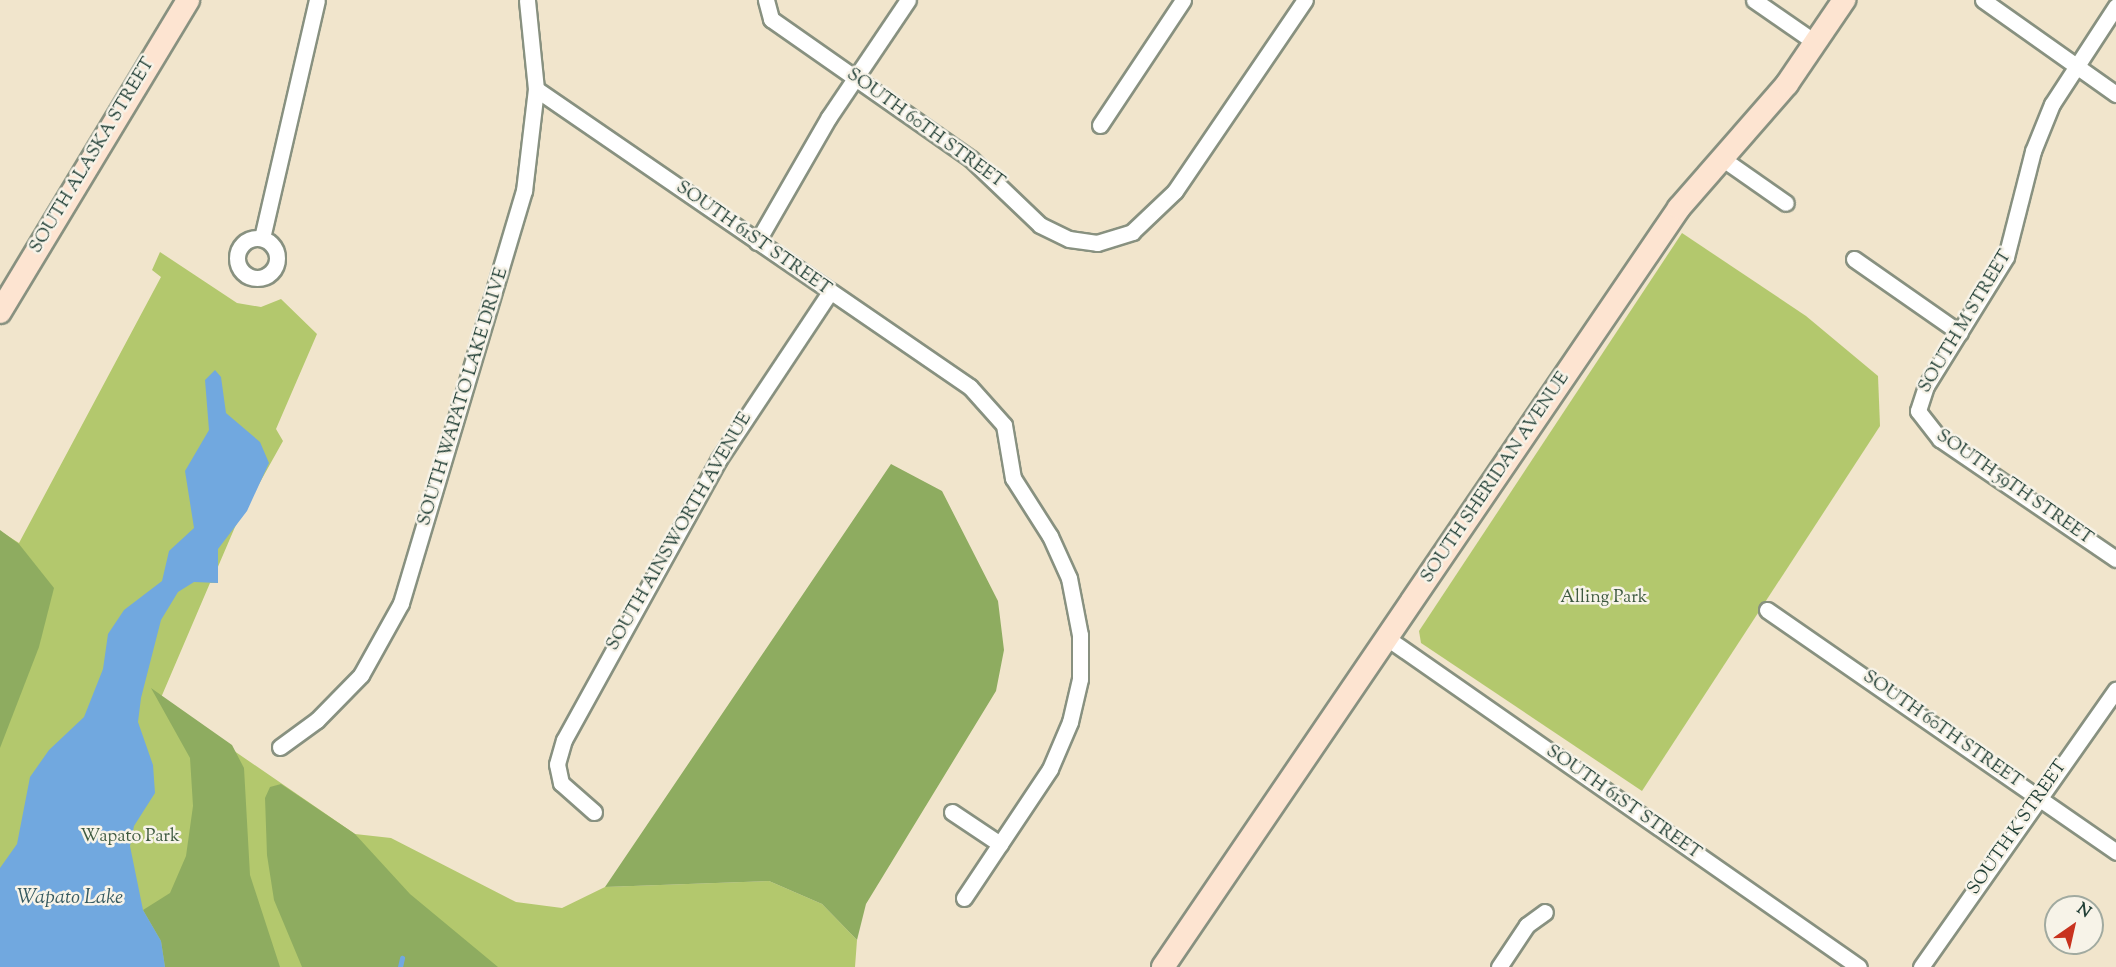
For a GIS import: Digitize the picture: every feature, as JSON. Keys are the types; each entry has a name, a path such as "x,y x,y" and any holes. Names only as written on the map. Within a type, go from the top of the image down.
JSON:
{"street":[{"name":"SOUTH ALASKA STREET","path":"0,312 188,0"},
{"path":"261,238 317,0"},
{"name":"SOUTH WAPATO LAKE DRIVE","path":"280,747 317,720 361,675 401,603 524,191 536,89 527,0"},
{"name":"SOUTH 60TH STREET","path":"766,0 769,17 985,170 1040,225 1069,240 1097,243 1132,232 1175,191 1305,0"},
{"path":"757,242 855,77 908,0"},
{"path":"1100,125 1183,0"},
{"path":"1754,0 1816,43"},
{"name":"SOUTH SHERIDAN AVENUE","path":"1163,967 1387,638 1720,157 1774,100 1844,0"},
{"path":"1983,0 2116,94"},
{"name":"SOUTH M STREET","path":"1918,411 1926,386 2006,257 2038,134 2075,66 2116,6"},
{"name":"SOUTH 61ST STREET","path":"536,89 970,387 1004,425 1013,478 1060,555 1080,635 1080,679 1064,739 964,898"},
{"path":"1720,157 1786,203"},
{"path":"1854,259 1960,333"},
{"name":"SOUTH AINSWORTH AVENUE","path":"594,812 561,783 560,752 600,673 719,459 830,292"},
{"name":"SOUTH 59TH STREET","path":"1918,411 1940,439 2116,559"},
{"name":"SOUTH 60TH STREET","path":"1767,610 2116,852"},
{"name":"SOUTH 61ST STREET","path":"1387,638 1859,967"},
{"name":"SOUTH K STREET","path":"1921,967 2116,690"},
{"path":"952,812 1000,844"},
{"path":"1499,967 1527,925 1545,912"}],"green space":[{"name":"Alling Park","path":"1682,233 1806,316 1878,376 1880,426 1642,791 1421,643 1419,631"},
{"name":"Wapato Park","path":"160,252 237,303 261,307 281,299 317,334 276,429 283,441 235,527 217,569 218,583 210,583 160,700 355,834 391,838 516,902 562,908 605,887 769,881 822,904 857,940 855,967 0,967 0,531 19,543 161,277 152,270"},
{"path":"891,464 942,491 998,601 1004,650 996,691 866,904 857,940 822,904 769,881 605,887"},
{"path":"0,530 19,544 54,588 39,647 0,748"},
{"path":"151,688 232,745 244,768 250,875 280,967 165,967 161,941 143,910 170,893 186,856 193,806 190,758"},
{"path":"281,784 355,834 410,894 498,967 302,967 274,900 267,855 265,798 270,787"}],"water":[{"name":"Wapato Lake","path":"215,370 221,377 226,413 260,442 269,463 247,511 218,549 218,583 194,582 178,592 161,620 141,698 138,722 153,765 155,793 134,826 130,846 143,910 161,941 165,967 0,967 0,868 17,844 30,777 49,750 84,717 103,669 108,634 124,610 162,581 169,551 194,528 185,471 209,430 205,380"}],"waterway":[{"path":"400,967 402,958"}]}
